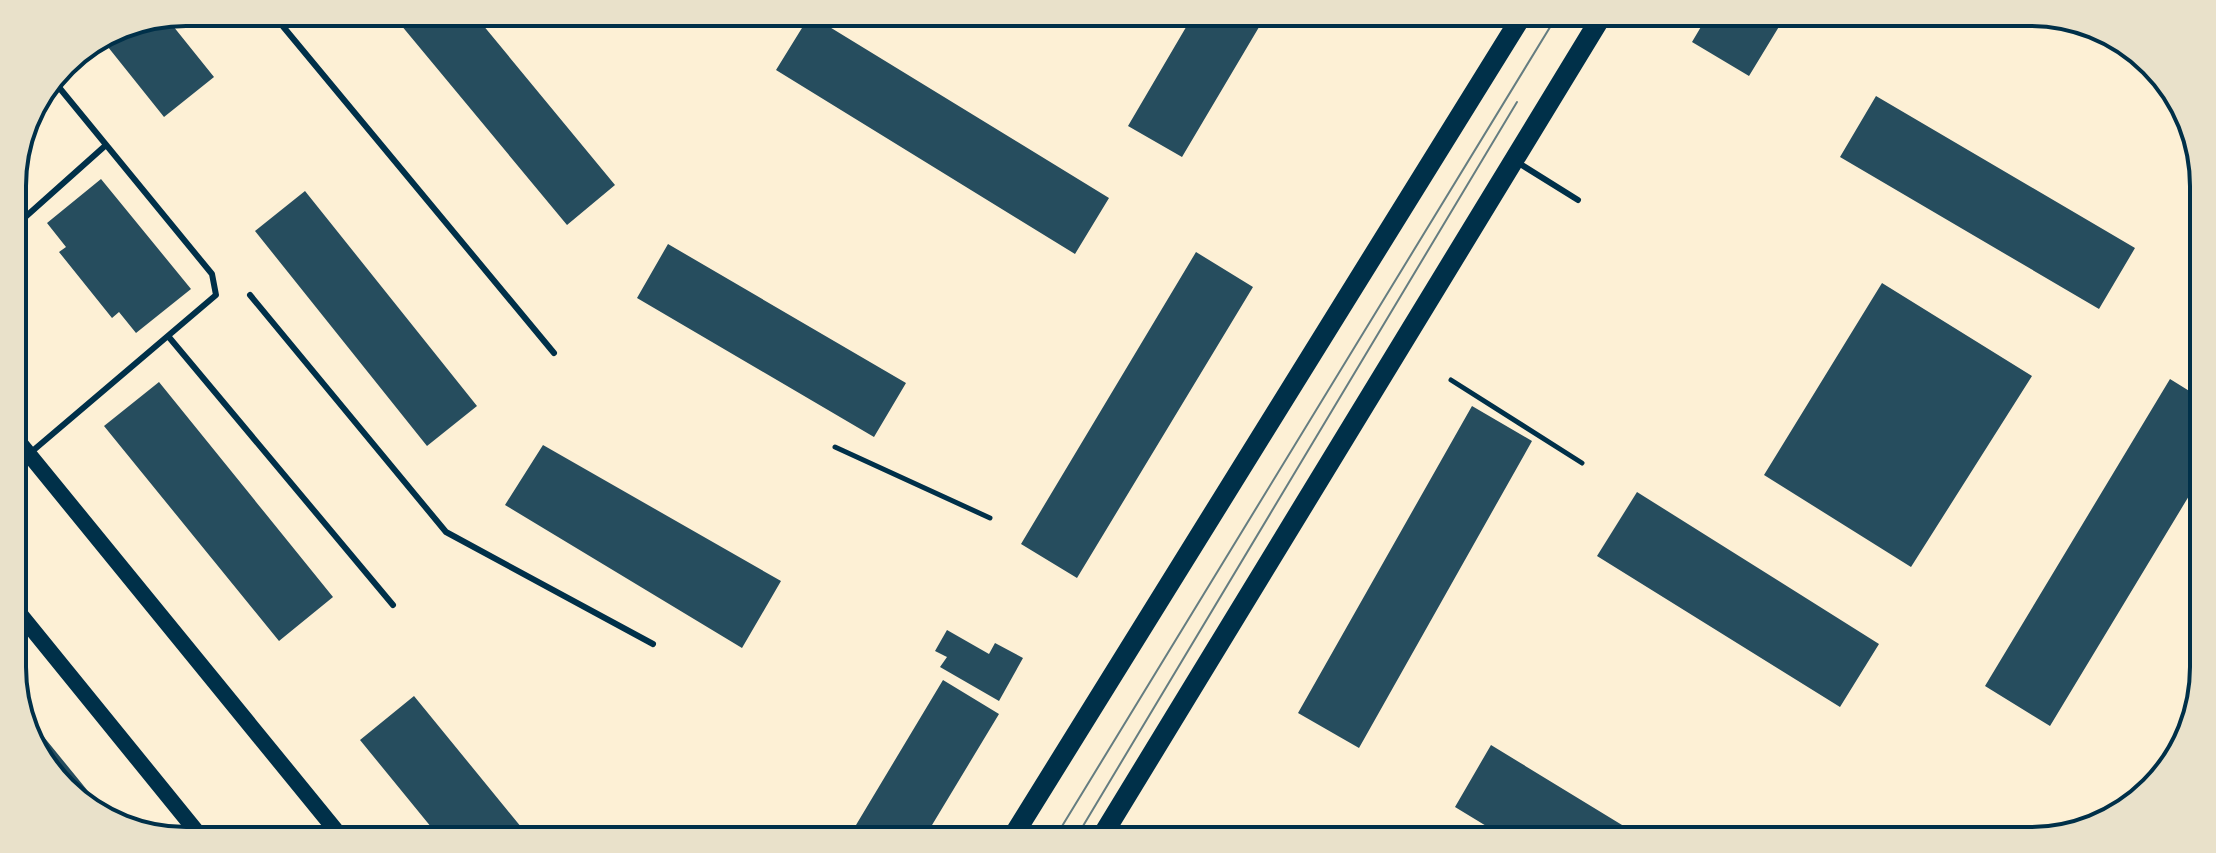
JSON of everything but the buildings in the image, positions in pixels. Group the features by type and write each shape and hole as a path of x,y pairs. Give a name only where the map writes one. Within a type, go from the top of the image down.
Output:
{"main road":[{"path":"1019,827 1516,26"},
{"path":"1107,827 1596,26"},
{"path":"26,450 333,827"},
{"path":"26,625 193,827"}],"lane":[{"path":"283,26 554,353"},
{"path":"29,454 216,295 212,274 60,88"},
{"path":"26,216 106,145"},
{"path":"1514,160 1578,200"},
{"path":"250,295 446,532 653,644"},
{"path":"168,336 393,605"}],"path":[{"path":"1451,380 1582,463"},
{"path":"835,447 990,518"}],"tram line":[{"path":"1061,827 1551,26"},
{"path":"1082,827 1517,102"}]}
